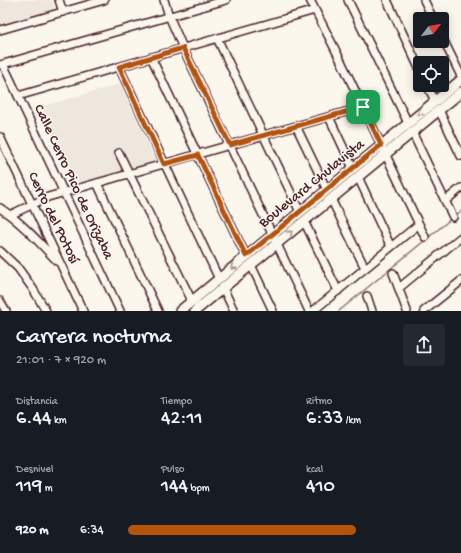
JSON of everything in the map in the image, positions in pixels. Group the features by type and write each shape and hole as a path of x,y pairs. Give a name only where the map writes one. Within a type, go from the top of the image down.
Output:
{"main road":[{"name":"Boulevard Chulavista","path":"195,311 412,132 461,80"},
{"name":"Boulevard Chulavista","path":"180,311 408,123 461,92"}],"street":[{"path":"59,0 62,12"},
{"path":"0,30 94,1 104,0"},
{"path":"164,0 169,16 183,48 309,311"},
{"path":"1,64 226,0"},
{"path":"310,0 425,237"},
{"path":"348,0 408,123"},
{"path":"387,0 413,56"},
{"path":"424,0 430,12"},
{"path":"18,96 315,10"},
{"path":"217,38 300,212"},
{"path":"447,48 461,76"},
{"path":"151,57 246,256"},
{"name":"Calle Cerro Pico de Orizaba","path":"1,64 18,96 120,311"},
{"path":"119,67 219,279"},
{"path":"430,92 461,156"},
{"path":"10,214 48,197 363,107"},
{"path":"329,117 353,168"},
{"path":"296,126 327,190"},
{"path":"412,132 453,217"},
{"name":"Cerro del Potosí","path":"0,137 61,265 80,310"},
{"path":"119,153 192,301"},
{"path":"358,177 391,247"},
{"name":"Calle Cerro Pico de Orizaba","path":"97,183 158,311"},
{"path":"446,201 461,188"},
{"path":"331,199 365,268"},
{"path":"0,208 10,214 61,265"},
{"path":"304,221 338,291"},
{"path":"313,311 419,224"},
{"path":"399,288 461,237"},
{"path":"0,251 18,268 46,311"},
{"path":"251,265 272,311"},
{"path":"394,273 407,311"},
{"path":"424,311 461,281"},
{"path":"223,288 234,311"},
{"path":"367,296 372,311"},
{"path":"0,301 6,311"}],"shaded area":[{"path":"0,0 52,0 55,10 0,26"},
{"path":"120,84 157,162 79,184 40,107"}],"waterway":[{"path":"455,216 461,211"},
{"path":"339,311 452,218"}],"route":[{"path":"183,48 230,145 363,107 381,145 246,256 198,155 164,164 119,67 183,48"}]}
